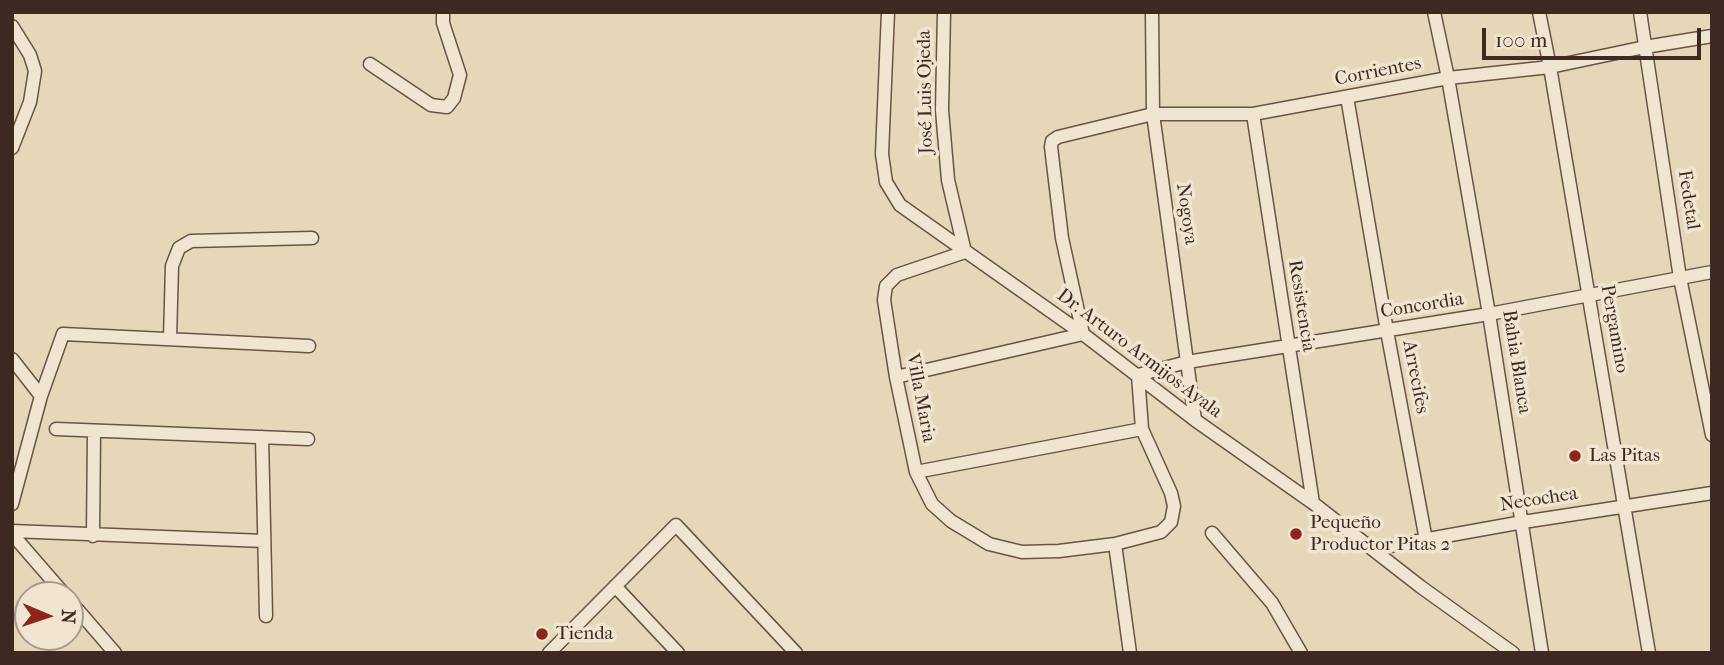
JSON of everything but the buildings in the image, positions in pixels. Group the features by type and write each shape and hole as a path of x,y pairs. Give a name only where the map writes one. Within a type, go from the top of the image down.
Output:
{"street":[{"path":"370,64 431,105 447,107 454,98 460,75 443,23 443,12"},
{"name":"Dr. Arturo Armijos Ayala","path":"888,12 882,154 886,182 900,205 1083,334 1195,420 1313,503 1421,587 1513,653"},
{"name":"José Luis Ojeda","path":"944,12 942,110 948,180 965,252"},
{"name":"Nogoya","path":"1152,12 1153,114 1195,420"},
{"name":"Bahia Blanca","path":"1434,12 1489,314 1542,653"},
{"name":"Pergamino","path":"1539,12 1648,653"},
{"name":"Fedetal","path":"1640,12 1681,278 1712,435"},
{"path":"12,26 30,55 35,71 30,102 12,148"},
{"name":"Corrientes","path":"1083,334 1062,238 1051,147 1052,141 1058,137 1153,114 1253,114 1448,78 1550,67 1712,36"},
{"name":"Arrecifes","path":"1347,97 1426,540"},
{"name":"Resistencia","path":"1253,114 1313,503"},
{"path":"170,338 172,266 179,248 191,241 312,238"},
{"name":"Villa Maria","path":"965,252 897,275 886,286 884,300 896,377 916,472 932,504 951,521 989,544 1022,552 1059,551 1115,544 1161,533 1171,522 1174,506 1171,493 1142,429"},
{"name":"Concordia","path":"1138,375 1186,362 1489,314 1712,272"},
{"path":"12,503 41,396 63,334 309,346"},
{"path":"896,377 1083,334"},
{"path":"12,359 41,396"},
{"path":"916,472 1142,429 1138,375"},
{"path":"56,429 308,439"},
{"path":"93,536 94,431"},
{"path":"262,437 266,616"},
{"name":"Necochea","path":"1373,549 1522,522 1712,493"},
{"path":"549,653 676,525 796,653"},
{"path":"12,532 264,541"},
{"path":"12,532 53,581"},
{"path":"1212,533 1272,603 1301,653"},
{"path":"1115,544 1130,653"},
{"path":"615,586 678,653"},
{"path":"84,617 115,653"}],"place":[{"name":"Las Pitas","path":"1575,456"},
{"name":"Pequeño Productor Pitas 2","path":"1296,534"},
{"name":"Tienda","path":"542,634"}]}
